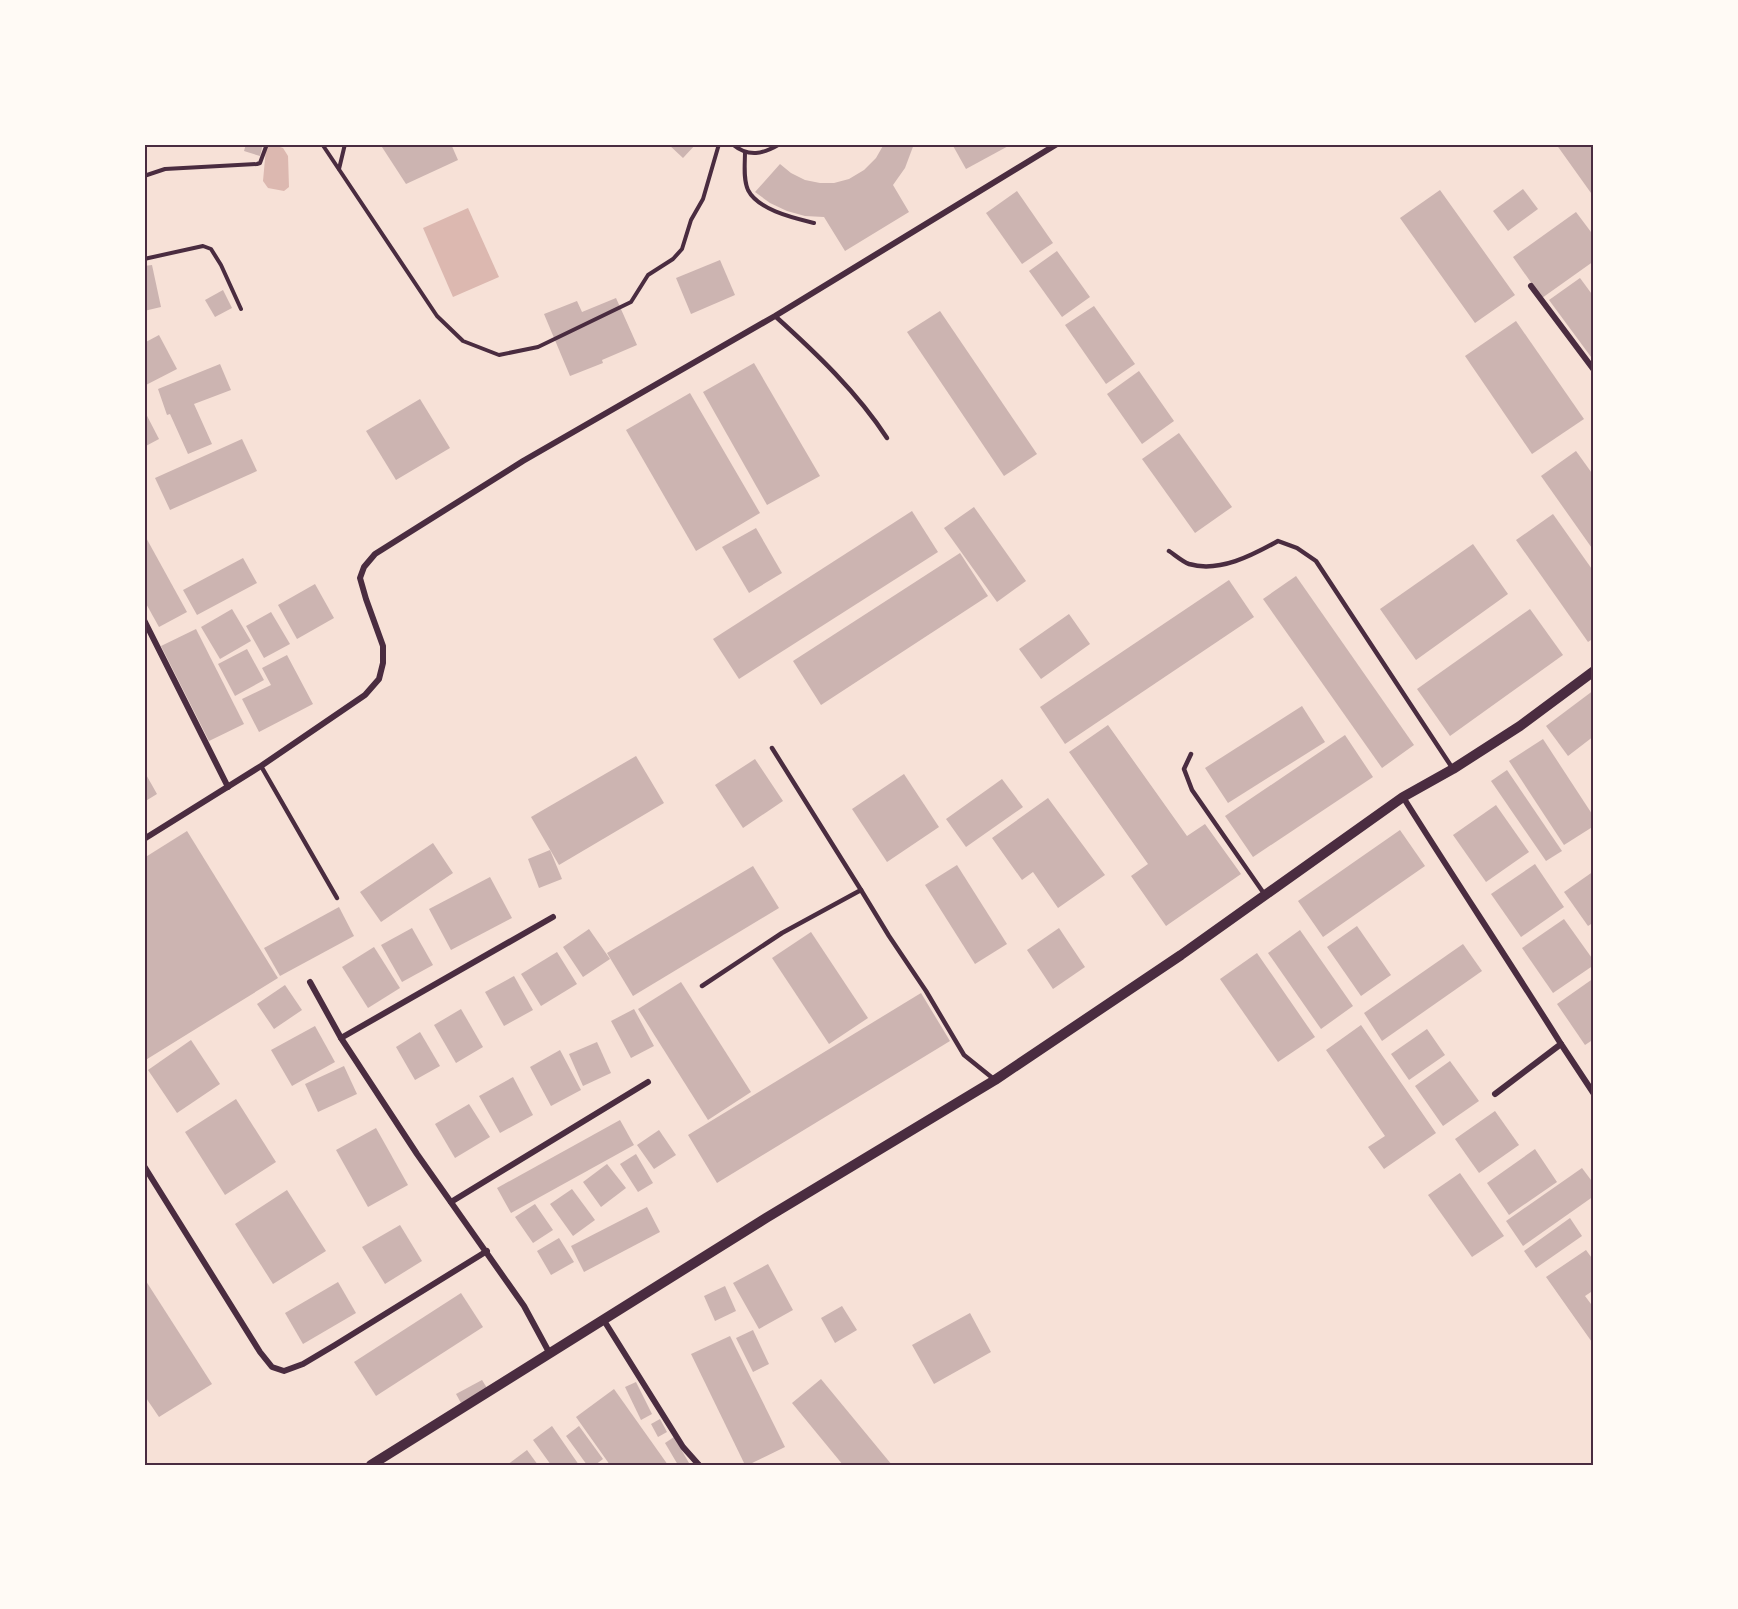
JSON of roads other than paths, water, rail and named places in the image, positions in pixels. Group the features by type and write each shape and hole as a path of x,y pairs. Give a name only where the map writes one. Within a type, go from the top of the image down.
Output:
{"street":[{"path":"144,839 261,766 365,695 379,679 383,663 383,646 360,578 364,567 375,554 523,461 776,315 1057,144"},
{"path":"1531,286 1594,370"},
{"path":"144,620 228,787"},
{"path":"371,1465 603,1319 995,1080 1181,955 1403,797 1453,769 1520,726 1594,671"},
{"path":"1403,797 1594,1094"},
{"path":"341,1038 553,917"},
{"path":"310,982 341,1038 524,1306 550,1354"},
{"path":"1495,1094 1561,1044"},
{"path":"451,1202 648,1082"},
{"path":"144,1166 260,1352 272,1367 284,1371 303,1364 487,1251"},
{"path":"603,1319 683,1447 699,1465"}],"lane":[{"path":"776,315 822,359 872,415 887,438"},
{"path":"1169,551 1189,564 1215,566 1251,556 1278,542 1297,548 1317,561 1453,769"},
{"path":"772,748 964,1055 995,1080"},
{"path":"1191,754 1184,769 1192,790 1265,895"},
{"path":"261,766 337,898"},
{"path":"702,986 782,933 861,890"}]}
